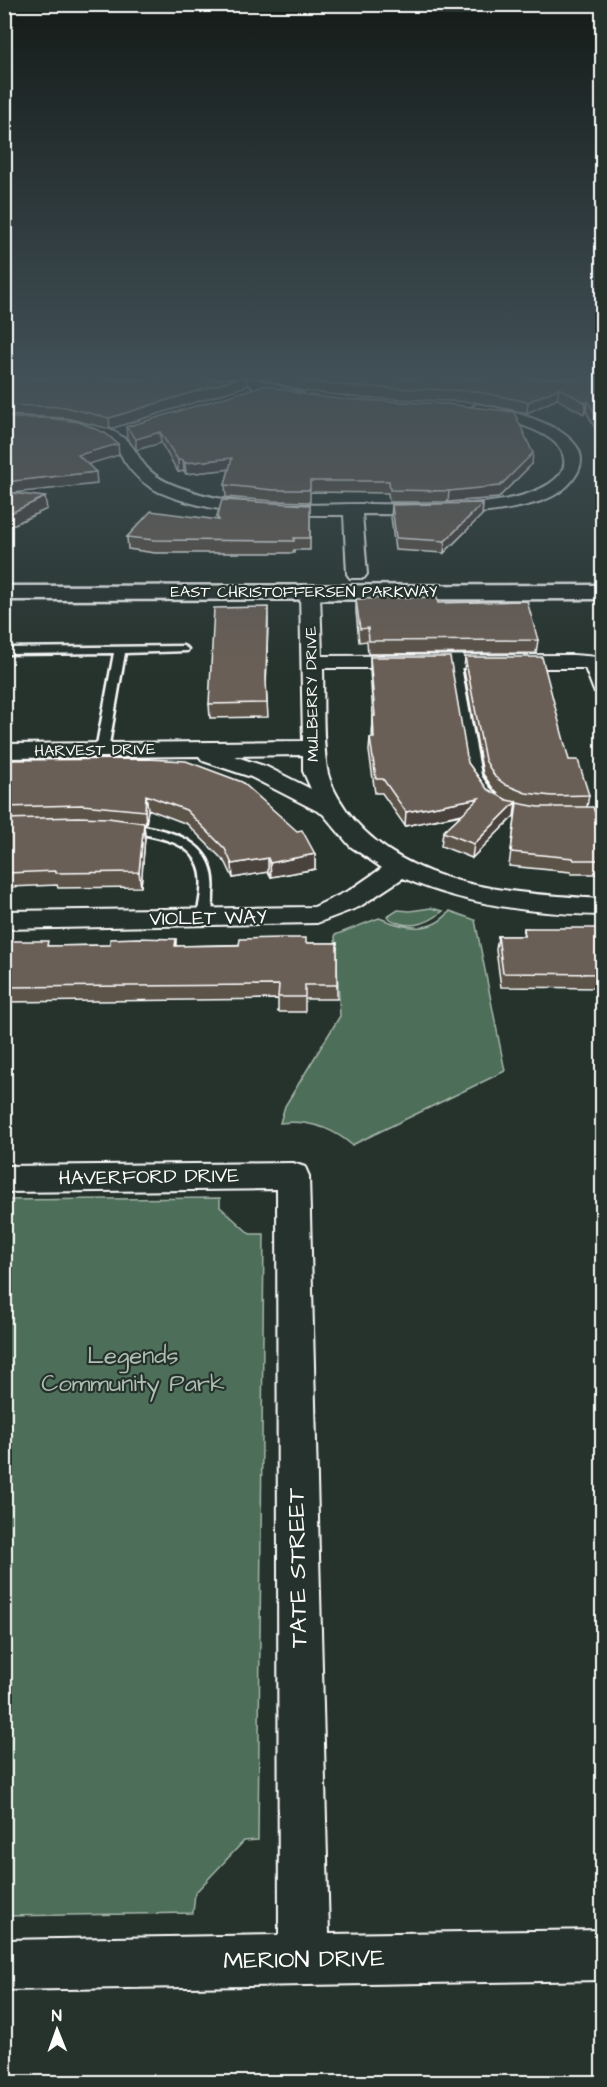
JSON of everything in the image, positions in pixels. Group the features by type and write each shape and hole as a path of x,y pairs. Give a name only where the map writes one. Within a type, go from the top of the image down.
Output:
{"street":[{"path":"145,475 185,496 236,506 465,509 505,505 549,491 569,475"},
{"path":"206,593 220,586 235,584 339,583 352,580 357,574 353,509"},
{"name":"EAST CHRISTOFFERSEN PARKWAY","path":"4,575 603,573"},
{"name":"MULBERRY DRIVE","path":"310,592 312,747 318,785 332,809 350,831 378,856 398,869 436,883 478,894 524,902 603,907"},
{"name":"EAST CHRISTOFFERSEN PARKWAY","path":"4,593 603,592"},
{"path":"311,662 591,662 603,686"},
{"name":"HARVEST DRIVE","path":"4,751 312,747"},
{"name":"HARVEST DRIVE","path":"185,749 259,772 332,809"},
{"name":"VIOLET WAY","path":"4,920 317,915 355,899 398,869"},
{"name":"HAVERFORD DRIVE","path":"4,1179 292,1176"},
{"name":"TATE STREET","path":"292,1176 304,1960"},
{"name":"MERION DRIVE","path":"4,1965 603,1955"}],"lane":[{"path":"4,651 183,649"},
{"path":"102,750 120,650"},
{"path":"454,661 475,775 483,790 499,804 523,812 603,815"},
{"path":"115,826 149,830 177,839 196,853 207,870 204,918"}],"green space":[{"path":"431,908 443,911 423,923 401,924 387,917 398,910"},
{"path":"450,911 475,920 505,1071 352,1145 318,1126 280,1123 285,1106 340,1016 335,935 379,918 407,927 426,926 443,919"},
{"name":"Legends Community Park","path":"220,1198 220,1207 250,1234 264,1234 258,1840 244,1841 195,1893 193,1913 5,1916 5,1200"}],"building":[{"path":"4,475 65,475 4,482"},
{"path":"227,475 511,475 500,486 449,491 390,490 389,481 310,481 310,490 273,490 225,485"},
{"path":"4,492 45,497 4,516"},
{"path":"222,500 310,505 310,538 294,538 294,541 154,540 127,537 151,511 219,520 217,517"},
{"path":"483,503 445,541 396,538 392,505"},
{"path":"437,597 438,603 527,601 538,640 369,641 368,628 360,629 356,599"},
{"path":"268,607 267,703 209,704 214,608"},
{"path":"370,657 450,657 468,763 487,789 507,800 516,802 474,844 443,832 479,798 406,812 383,779 376,779 370,738 374,738 373,716 375,716"},
{"path":"465,657 542,657 569,760 578,760 589,795 552,796 526,793 506,785 495,777 485,760"},
{"path":"4,760 186,761 242,782 297,831 302,830 315,854 270,863 268,858 232,864 225,849 186,810 146,795 145,811 82,805 4,807"},
{"path":"517,803 538,807 593,807 603,837 603,860 574,860 573,858 511,852"},
{"path":"78,817 144,823 139,872 8,873 8,870 4,870 4,819"},
{"path":"524,928 600,928 603,934 603,974 503,973 498,936 525,936"},
{"path":"281,938 306,938 306,943 337,943 337,985 305,985 305,997 278,997 279,985 4,987 4,941 48,941 47,946 110,945 110,939 176,939 175,946 239,945 240,939"}]}
